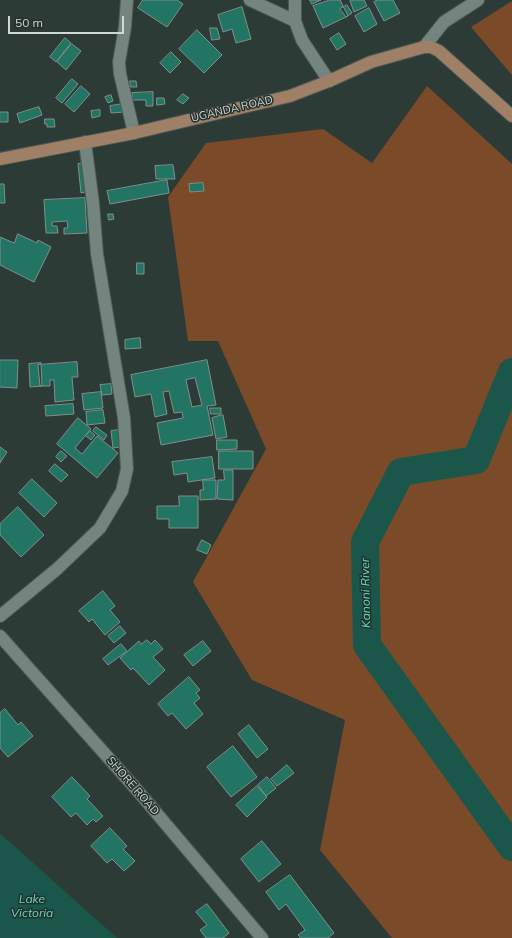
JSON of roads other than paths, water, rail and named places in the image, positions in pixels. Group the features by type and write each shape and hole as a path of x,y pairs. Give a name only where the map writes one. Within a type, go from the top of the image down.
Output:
{"main road":[{"name":"UGANDA ROAD","path":"0,159 134,133 290,96 329,81 371,62 424,46"},
{"path":"424,46 434,48 453,63 512,116"}],"street":[{"path":"127,0 125,27 119,62 120,74 134,133"},
{"path":"250,0 295,21"},
{"path":"295,0 295,21 302,40 329,81"},
{"path":"424,46 444,22 478,0"},
{"path":"0,616 57,569 100,528 122,491 127,469 124,418 97,254 85,142"},
{"name":"SHORE ROAD","path":"0,636 137,790 262,938"}],"water":[{"name":"Lake Victoria","path":"0,834 13,845 117,938 0,938"}],"waterway":[{"name":"Kanoni River","path":"512,372 476,460 401,472 365,542 367,645 512,847"}]}
